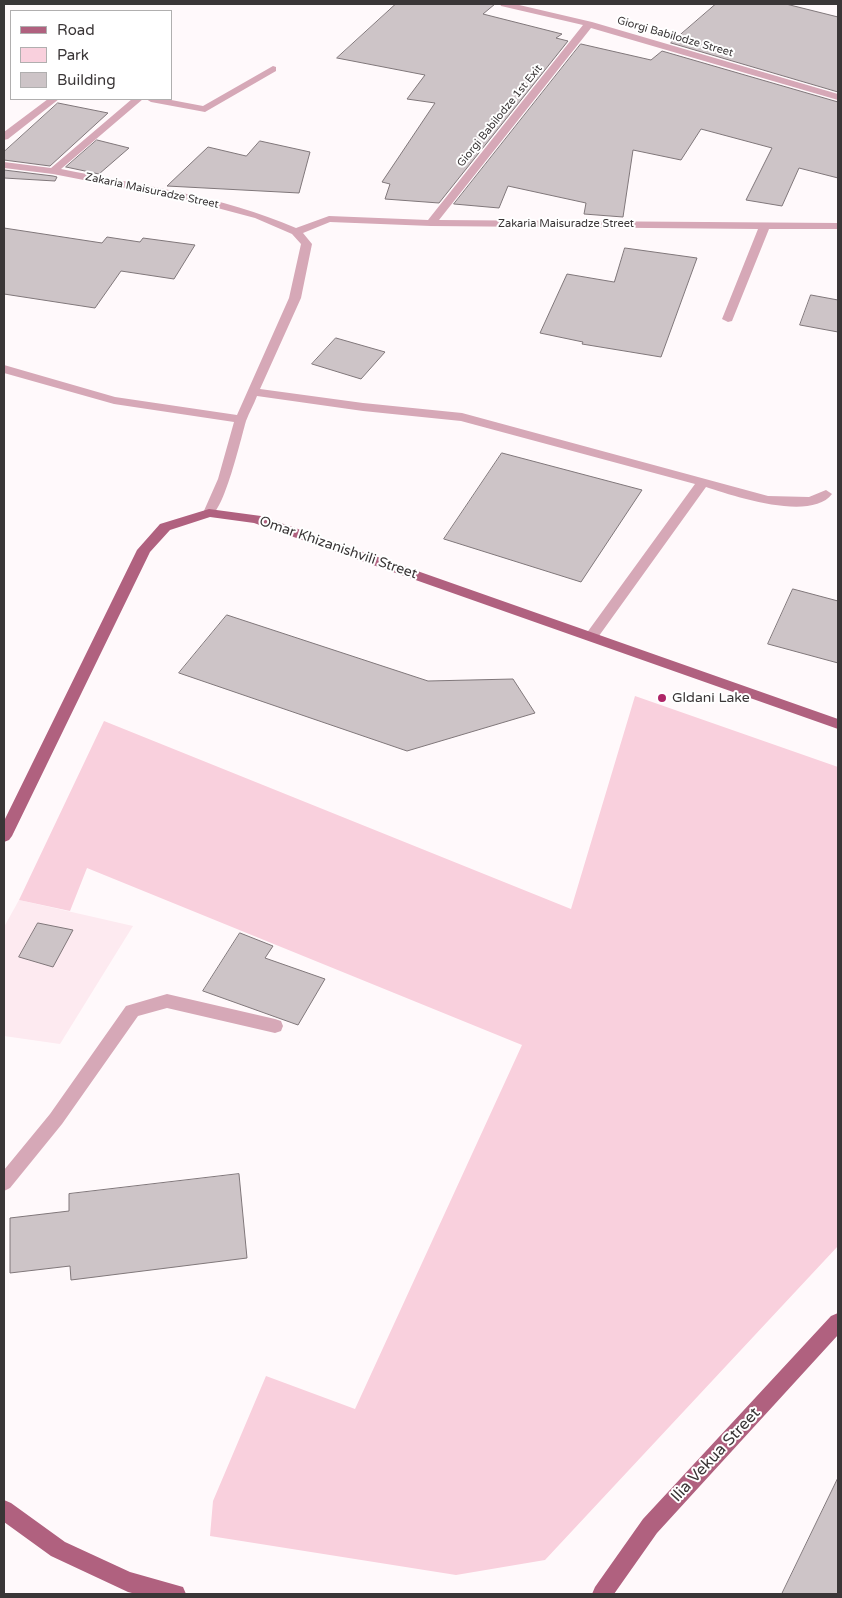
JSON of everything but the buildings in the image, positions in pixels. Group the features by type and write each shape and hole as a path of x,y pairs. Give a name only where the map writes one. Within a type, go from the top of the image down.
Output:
{"main road":[{"name":"Omar Khizanishvili Street","path":"4,836 144,550 165,527 209,514 256,519 838,724"},
{"name":"Ilia Vekua Street","path":"602,1594 650,1526 838,1322"},
{"path":"4,1510 58,1549 128,1582 176,1594"}],"street":[{"name":"Giorgi Babilodze Street","path":"504,4 589,24 838,97"},
{"name":"Giorgi Babilodze 1st Exit","path":"431,223 589,24"},
{"path":"156,100 205,109 273,69"},
{"path":"4,137 53,100"},
{"path":"53,171 137,100"},
{"name":"Zakaria Maisuradze Street","path":"4,165 53,171 192,198 259,216 296,232 329,219 431,223 838,226"},
{"path":"728,319 765,225"},
{"path":"209,514 224,478 241,419 295,298 307,244 296,232"},
{"path":"4,369 114,400 241,419"},
{"path":"253,392 363,407 462,417 742,494 778,500 810,501 826,494"},
{"path":"591,637 703,482"},
{"path":"4,1183 56,1119 132,1011 167,1000 275,1026"}],"shaded area":[{"path":"19,900 133,926 60,1044 4,1036 4,927"}],"green space":[{"path":"635,696 838,767 838,1246 545,1560 456,1575 210,1536 213,1501 266,1376 355,1409 522,1045 87,868 70,911 19,900 104,721 571,909"}],"place":[{"name":"Gldani Lake","path":"662,698"}]}
